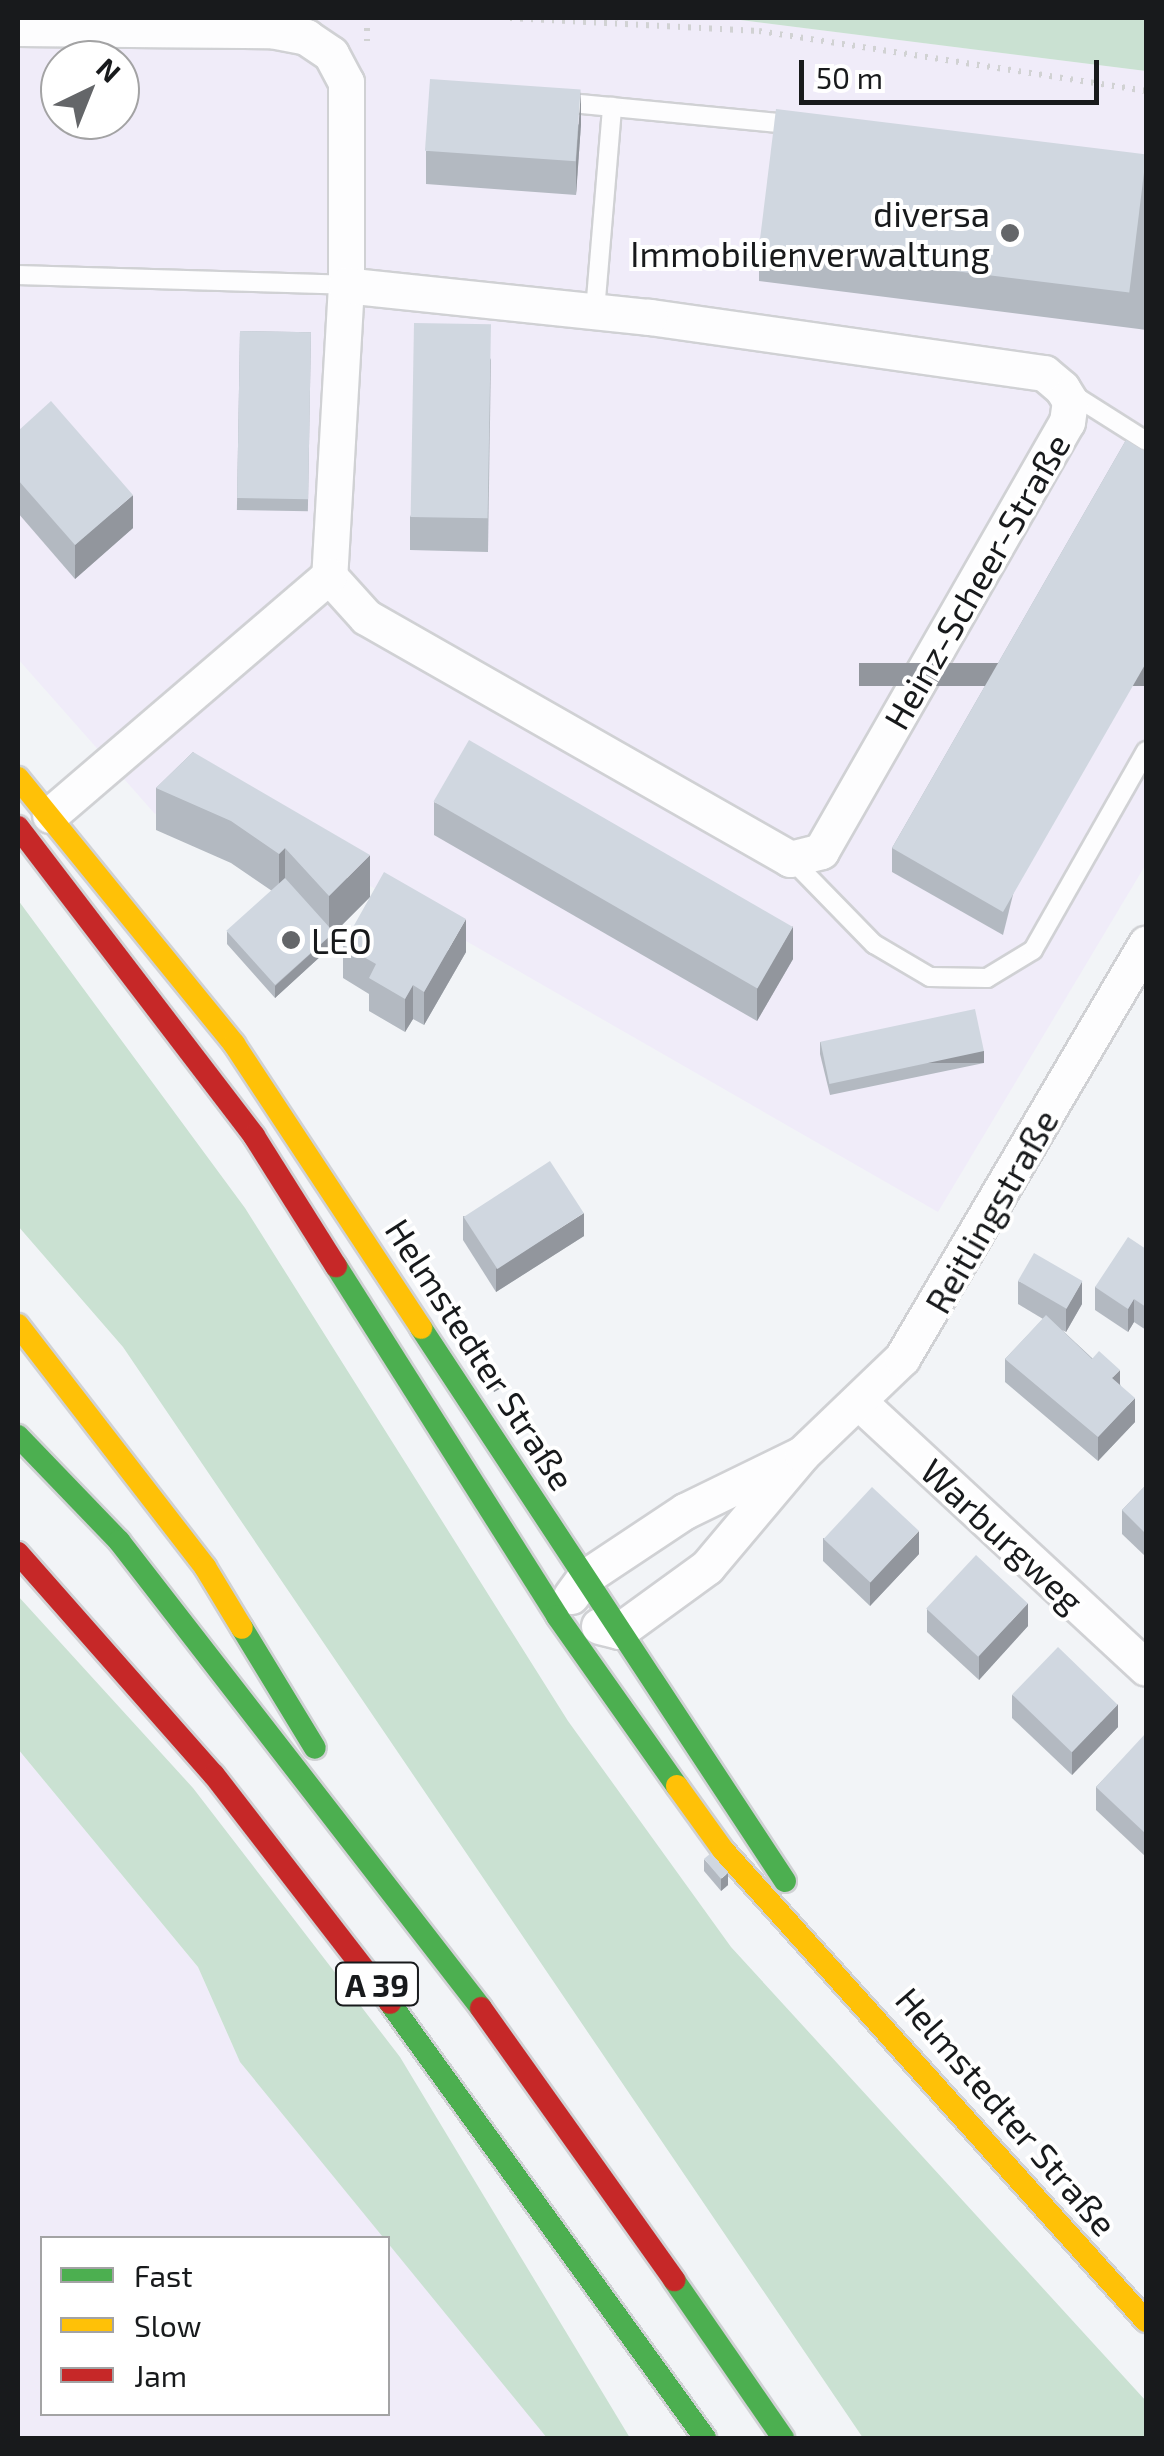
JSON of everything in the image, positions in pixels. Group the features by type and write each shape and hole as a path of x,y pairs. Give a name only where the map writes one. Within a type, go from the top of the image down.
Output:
{"main road":[{"name":"Helmstedter Straße","path":"18,778 34,821 254,1136 558,1616 762,1902 856,1990 1146,2321"},
{"name":"Helmstedter Straße","path":"34,821 234,1044 856,1990"},
{"path":"18,1324 205,1567 295,1706 363,1850"},
{"name":"A 39","path":"18,1436 119,1541 363,1850 549,2100 783,2438"},
{"name":"A 39","path":"18,1553 214,1775 364,1967 705,2438"}],"street":[{"path":"18,28 272,30 306,37 330,54 346,82 346,285 329,576 366,617 790,859"},
{"name":"Heinz-Scheer-Straße","path":"346,285 595,311 1044,374 1062,388 1070,401 1067,422 821,851 790,859"},
{"path":"34,821 329,576"},
{"name":"Reitlingstraße","path":"618,1632 707,1567 802,1454 902,1358 943,1298 1146,943"},
{"name":"Warburgweg","path":"859,1402 1146,1668"},
{"name":"Reitlingstraße","path":"558,1616 584,1578 684,1511 802,1454"},
{"path":"558,1616 618,1632"}],"lane":[{"path":"536,100 810,126"},
{"path":"595,311 612,108"},
{"path":"18,275 346,285"},
{"path":"1062,388 1146,441"},
{"path":"790,859 874,944 930,977 987,978 1033,950 1146,751"}],"path":[{"path":"510,18 759,31 1146,91"}],"shaded area":[{"path":"18,18 725,18 1146,71 1146,864 938,1212 191,783 155,814 18,659"},
{"path":"18,1749 198,1967 240,2062 385,2236 40,2236 40,2416 390,2416 390,2242 547,2438 18,2438"}],"green space":[{"path":"725,18 1146,18 1146,71"},
{"path":"18,900 245,1208 568,1721 731,1947 1146,2401 1146,2438 863,2438 123,1347 18,1226"},
{"path":"18,1596 193,1788 400,2057 630,2438 547,2438 390,2246 390,2236 382,2236 240,2062 198,1967 18,1749"}],"building":[{"path":"430,79 581,90 576,161 425,151"},
{"path":"776,109 1146,154 1129,292 759,247"},
{"path":"414,323 491,324 488,518 411,517"},
{"path":"240,331 311,332 308,499 237,498"},
{"path":"51,401 133,495 75,545 18,480 18,431"},
{"path":"1126,440 1146,452 1146,663 1003,912 892,848"},
{"path":"469,740 793,927 757,988 434,801"},
{"path":"193,752 370,855 329,896 285,848 279,854 231,821 156,788"},
{"path":"384,872 466,919 424,992 413,985 405,999 369,978 376,964 343,945"},
{"path":"285,878 334,932 275,985 226,931"},
{"path":"975,1009 984,1051 829,1084 820,1042"},
{"path":"550,1161 584,1213 497,1269 464,1217"},
{"path":"1128,1237 1146,1249 1146,1307 1134,1299 1128,1309 1095,1287"},
{"path":"1034,1253 1082,1281 1066,1309 1018,1281"},
{"path":"1046,1315 1092,1359 1099,1351 1120,1370 1112,1378 1135,1398 1098,1437 1005,1359"},
{"path":"489,1359 501,1376 494,1381 482,1364"},
{"path":"1146,1485 1146,1534 1122,1510"},
{"path":"872,1487 919,1531 870,1583 824,1539"},
{"path":"976,1555 1028,1603 978,1657 926,1608"},
{"path":"1058,1647 1118,1705 1072,1752 1012,1694"},
{"path":"1146,1735 1146,1834 1096,1787"},
{"path":"711,1853 728,1873 721,1879 704,1859"}],"traffic: fast":[{"path":"336,1266 557,1616 677,1786"},
{"path":"421,1328 785,1881"},
{"path":"18,1436 119,1541 481,2008"},
{"path":"242,1628 315,1748"},
{"path":"390,2003 705,2438"},
{"path":"674,2280 783,2438"}],"traffic: slow":[{"path":"18,778 234,1044 421,1328"},
{"path":"18,1325 205,1567 242,1628"},
{"path":"677,1786 723,1850 1146,2321"}],"traffic: jam":[{"path":"18,827 254,1136 336,1266"},
{"path":"18,1553 214,1775 390,2003"},
{"path":"481,2008 674,2280"}],"place":[{"name":"diversa Immobilienverwaltung","path":"1010,233"},
{"name":"LEO","path":"291,940"}]}
